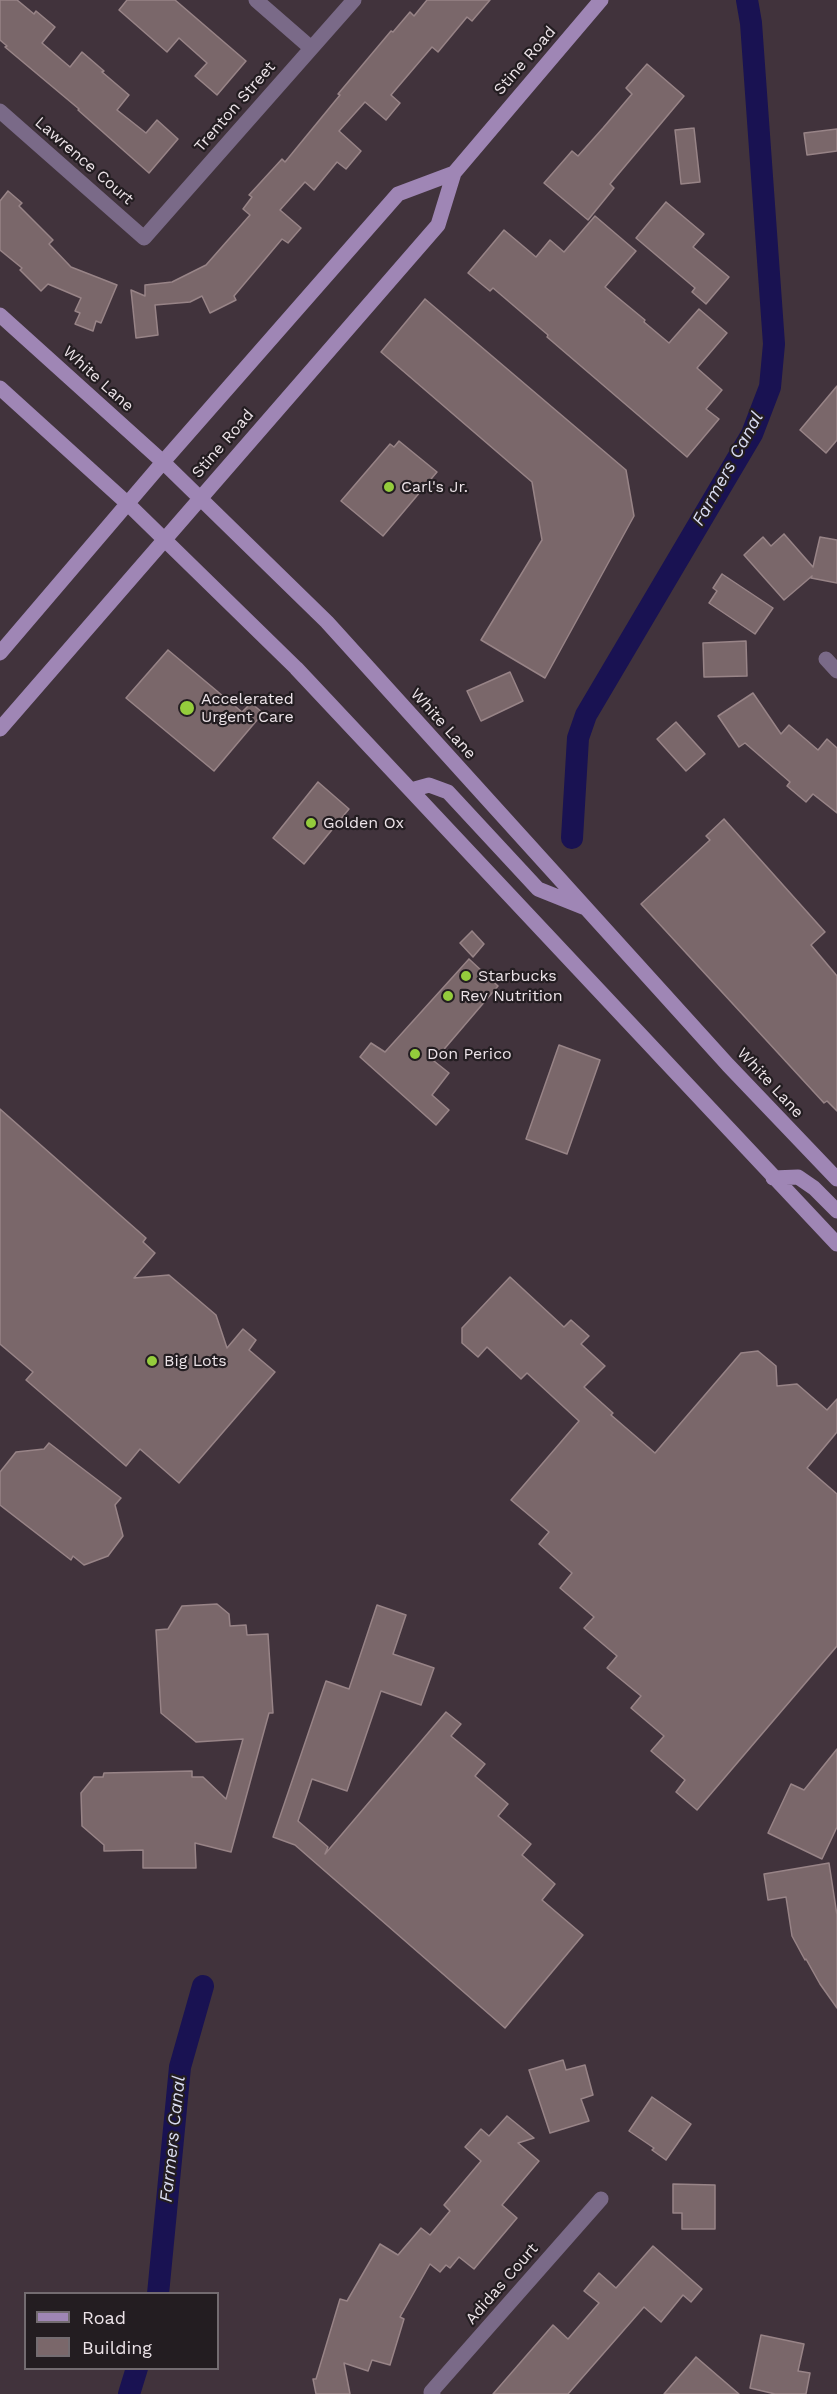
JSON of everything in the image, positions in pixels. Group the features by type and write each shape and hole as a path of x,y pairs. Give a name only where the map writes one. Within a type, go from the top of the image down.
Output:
{"main road":[{"name":"Stine Road","path":"0,729 438,225 454,173 601,0"},
{"name":"Stine Road","path":"0,653 163,462 398,194 454,173"},
{"name":"White Lane","path":"0,315 163,462 327,622 728,1065 837,1179"},
{"path":"0,388 128,504 296,668 837,1244"},
{"path":"411,790 429,785 448,792 538,889 586,908"},
{"path":"773,1178 798,1177 814,1188 837,1211"}],"street":[{"path":"256,0 311,48"},
{"name":"Trenton Street","path":"144,238 354,0"},
{"name":"Lawrence Court","path":"0,111 144,238"},
{"path":"826,659 837,671"},
{"name":"Adidas Court","path":"432,2393 601,2199"}],"building":[{"path":"0,0 17,0 34,14 36,11 55,27 42,43 70,67 82,52 104,71 102,72 129,95 117,110 146,133 157,120 178,139 149,173 79,109 5,47 7,46 0,40"},
{"path":"127,0 175,0 246,61 217,95 195,76 207,63 179,38 167,52 119,10"},
{"path":"427,0 490,0 472,21 467,17 438,52 432,47 391,95 400,103 386,120 365,102 339,131 361,151 346,169 337,162 314,190 305,182 280,210 301,228 288,243 282,239 234,296 236,300 210,313 202,296 190,302 155,305 158,335 136,338 131,290 145,296 145,285 172,282 206,265 250,215 243,209 252,197 249,195 282,159 285,162 391,31 393,32 410,12 414,16"},
{"path":"647,64 684,96 610,184 614,188 588,220 544,183 572,151 578,156 603,128 632,94 626,88"},
{"path":"694,128 700,182 681,184 675,130"},
{"path":"837,129 837,151 807,155 804,133"},
{"path":"8,191 22,203 19,206 53,240 49,244 71,267 117,285 101,323 96,321 93,331 75,324 80,313 75,311 81,298 48,284 41,291 20,270 22,268 0,250 0,201"},
{"path":"666,202 704,234 693,247 729,277 706,304 692,292 695,288 636,238"},
{"path":"595,216 636,251 605,287 645,320 644,322 669,343 699,309 727,333 697,368 722,390 706,409 719,419 687,457 493,288 490,291 468,273 504,230 536,257 550,240 564,252"},
{"path":"425,299 626,470 634,516 545,678 481,640 542,540 532,482 381,352"},
{"path":"837,386 837,440 826,453 800,430"},
{"name":"Carl's Jr.","path":"399,441 437,472 383,536 341,501 390,444 394,447"},
{"path":"784,534 813,567 820,537 837,540 837,583 811,578 812,576 784,600 744,555 763,537 771,546"},
{"path":"722,574 773,608 755,634 709,603 717,591 713,588"},
{"path":"746,641 747,676 704,677 703,643"},
{"name":"Accelerated Urgent Care","path":"168,650 242,712 251,703 263,713 214,771 126,698"},
{"path":"510,672 523,701 481,721 467,691"},
{"path":"753,693 781,734 789,725 818,750 827,739 837,748 837,813 813,794 806,802 787,786 790,782 745,743 739,747 718,716"},
{"path":"676,722 705,754 686,771 657,739"},
{"name":"Golden Ox","path":"318,782 349,809 304,864 273,838"},
{"path":"724,819 825,932 811,945 837,976 837,1111 827,1101 824,1103 641,904 710,840 706,836"},
{"path":"472,931 484,944 473,957 460,943"},
{"path":"469,959 498,986 434,1061 449,1073 432,1095 449,1110 436,1125 360,1057 371,1043 385,1052"},
{"path":"559,1045 600,1060 567,1154 526,1139"},
{"path":"0,1109 146,1238 143,1242 155,1253 134,1278 169,1275 216,1315 227,1348 243,1329 256,1340 249,1350 275,1372 179,1483 140,1449 126,1466 26,1380 33,1372 0,1344"},
{"path":"510,1277 564,1327 571,1320 589,1336 581,1344 605,1366 584,1387 613,1413 611,1415 655,1453 741,1353 758,1351 776,1366 777,1386 797,1384 827,1410 837,1399 837,1432 807,1468 837,1494 837,1646 697,1810 676,1792 685,1780 651,1751 664,1736 631,1708 641,1696 607,1668 617,1656 584,1628 594,1617 560,1588 572,1573 539,1544 549,1532 511,1500 579,1421 527,1373 521,1379 487,1347 478,1357 462,1343 462,1328"},
{"path":"49,1443 121,1498 115,1505 123,1536 108,1556 84,1565 73,1556 71,1560 0,1505 0,1472 16,1452 44,1449"},
{"path":"217,1604 229,1614 230,1626 246,1625 247,1635 268,1634 273,1713 269,1713 231,1852 195,1843 196,1868 143,1868 143,1850 104,1851 104,1845 82,1826 81,1793 94,1777 103,1777 104,1773 192,1771 192,1777 203,1777 226,1799 243,1739 196,1742 161,1713 156,1630 168,1629 182,1606"},
{"path":"377,1605 406,1615 393,1654 434,1668 421,1705 381,1691 347,1791 312,1779 298,1821 328,1847 325,1854 446,1712 461,1724 451,1736 485,1764 475,1776 508,1804 498,1816 531,1844 522,1855 555,1884 542,1900 583,1935 505,2028 295,1845 273,1837 326,1681 349,1689"},
{"path":"837,1749 837,1827 822,1859 768,1833 791,1784 804,1790"},
{"path":"829,1863 837,1915 837,2008 792,1936 786,1897 768,1900 764,1874"},
{"path":"563,2060 566,2070 585,2065 593,2095 581,2099 589,2121 550,2133 529,2070"},
{"path":"652,2097 691,2124 666,2160 652,2150 654,2148 629,2131"},
{"path":"507,2116 534,2138 518,2143 539,2161 502,2205 517,2218 474,2269 459,2257 450,2268 446,2265 440,2272 430,2264 400,2317 404,2319 390,2365 372,2360 368,2371 344,2363 350,2394 316,2394 313,2379 316,2379 340,2299 347,2301 380,2244 398,2255 421,2228 430,2235 450,2211 444,2205 481,2161 465,2147 481,2129 489,2136"},
{"path":"673,2184 715,2185 715,2229 682,2229 682,2213 673,2213"},
{"path":"653,2246 702,2289 691,2302 683,2295 661,2322 644,2307 568,2394 493,2394 553,2325 568,2339 599,2303 584,2291 599,2273 616,2288"},
{"path":"761,2335 804,2344 798,2371 810,2373 806,2394 775,2394 750,2388"},
{"path":"696,2357 739,2394 664,2394"}],"waterway":[{"name":"Farmers Canal","path":"572,838 578,738 586,715 752,434 770,387 774,344 751,23 747,0"},
{"name":"Farmers Canal","path":"158,2292 180,2067 203,1986"},
{"name":"Farmers Canal","path":"129,2394 136,2370"}],"place":[{"name":"Carl's Jr.","path":"389,487"},
{"name":"Accelerated Urgent Care","path":"187,708"},
{"name":"Golden Ox","path":"311,823"},
{"name":"Starbucks","path":"466,976"},
{"name":"Rev Nutrition","path":"448,996"},
{"name":"Don Perico","path":"415,1054"},
{"name":"Big Lots","path":"152,1361"}]}
